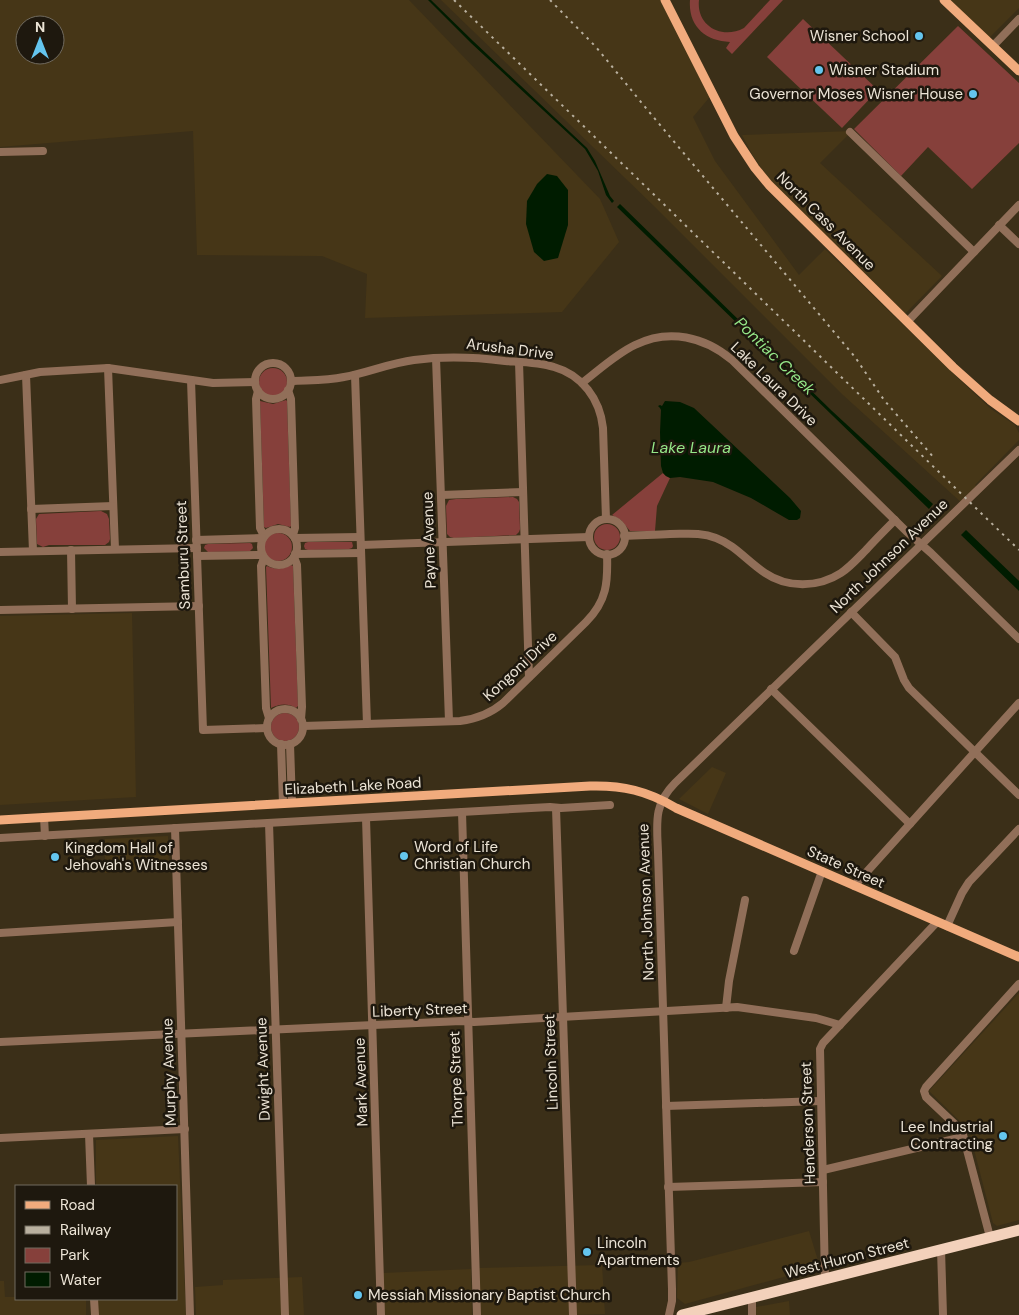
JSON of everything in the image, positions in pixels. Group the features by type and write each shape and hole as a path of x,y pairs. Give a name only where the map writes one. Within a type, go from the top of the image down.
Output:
{"highway":[{"name":"West Huron Street","path":"682,1315 1019,1230"}],"main road":[{"name":"North Cass Avenue","path":"665,0 730,128 760,175 786,203 953,367 990,400 1019,421"},
{"path":"944,0 1019,71"},
{"name":"Elizabeth Lake Road","path":"0,820 601,786 635,790 662,800"},
{"name":"State Street","path":"662,800 681,810 1019,957"}],"street":[{"path":"993,46 1019,19"},
{"path":"850,132 974,252"},
{"path":"0,152 43,151"},
{"path":"908,322 1019,205"},
{"path":"999,225 1019,244"},
{"name":"Lake Laura Drive","path":"582,383 629,348 648,339 661,336 689,337 719,350 732,360 1019,639"},
{"name":"Arusha Drive","path":"291,381 332,379 355,375 399,362 465,357 554,367 570,374 590,392 602,422 606,519"},
{"name":"Payne Avenue","path":"436,358 449,721"},
{"path":"519,362 530,677"},
{"path":"270,364 276,364 284,368 288,372 291,381 288,390 282,397 272,399 263,396 258,391 255,382 258,371 265,365 270,364"},
{"path":"108,368 115,549"},
{"path":"0,380 40,372 108,368 191,380 224,383 255,382"},
{"path":"26,375 33,551"},
{"path":"355,375 367,724"},
{"name":"Samburu Street","path":"191,380 203,730 266,728"},
{"path":"288,390 291,399 296,528 294,537"},
{"path":"258,391 256,399 260,528 263,537"},
{"name":"North Johnson Avenue","path":"670,1315 672,1289 657,815 662,800 667,791 771,689 1019,450"},
{"path":"441,495 523,492"},
{"path":"31,509 113,506"},
{"path":"606,519 619,524 624,536 620,549 607,554 594,550 589,537 590,529 598,521 606,519"},
{"path":"624,536 690,534 709,536 730,545 760,570 773,578 790,584 806,585 825,581 843,572 895,520"},
{"path":"0,552 197,548 263,556 271,563 279,565 287,562 294,555 297,546 294,537 286,530 278,528 270,530 263,537 260,546 263,556 261,566 266,708 269,718"},
{"path":"197,548 263,537"},
{"path":"294,537 361,545"},
{"path":"294,555 361,545 589,537"},
{"path":"71,550 72,609"},
{"name":"Kongoni Drive","path":"302,722 367,724 449,721 471,719 491,712 503,703 590,619 598,608 606,586 607,554"},
{"path":"294,555 297,565 302,707 302,722 300,736 290,744 276,743 266,728 269,718 275,711 285,708 293,711 302,722"},
{"path":"0,610 199,606"},
{"path":"851,612 895,657 909,688 1019,795"},
{"path":"771,689 910,824"},
{"path":"854,886 1019,703"},
{"path":"281,744 287,803"},
{"path":"287,803 290,744"},
{"path":"0,838 610,805"},
{"name":"Lincoln Street","path":"556,808 573,1315"},
{"name":"Thorpe Street","path":"462,812 477,1315"},
{"path":"44,817 45,836"},
{"name":"Mark Avenue","path":"366,818 382,1315"},
{"name":"Dwight Avenue","path":"269,823 284,1315"},
{"name":"Murphy Avenue","path":"175,828 190,1315"},
{"path":"947,926 969,882 1019,829"},
{"path":"794,951 822,871"},
{"path":"726,1008 729,981 745,900"},
{"path":"0,933 178,922"},
{"name":"Henderson Street","path":"825,1279 820,1049 823,1043 937,922"},
{"path":"990,1237 962,1131 924,1094 925,1088 1019,984"},
{"name":"Liberty Street","path":"0,1042 468,1022 740,1007 816,1018 840,1025"},
{"path":"666,1106 821,1101"},
{"path":"0,1138 184,1129"},
{"path":"89,1134 91,1185"},
{"path":"823,1170 963,1137"},
{"path":"668,1187 823,1182"},
{"path":"941,1250 943,1315"},
{"path":"752,1298 752,1315"},
{"path":"94,1300 95,1315"}],"shaded area":[{"path":"0,0 409,0 600,199 619,242 562,312 365,318 367,274 322,256 197,255 193,131 0,147"},
{"path":"441,0 665,0 713,93 693,117 715,161 799,275 825,249 991,409 1015,425 1019,433 1019,440 975,485 979,489 963,504 843,395 655,207"},
{"path":"950,0 1019,0 1019,8 989,38"},
{"path":"852,131 820,163 942,276 905,314 768,178 742,135"},
{"path":"132,613 136,797 0,805 0,616"},
{"path":"712,767 726,773 708,814 679,799"},
{"path":"168,836 169,869 105,873 105,839"},
{"path":"1019,993 1019,1220 997,1226 993,1223 969,1130 929,1091"},
{"path":"178,1136 186,1315 98,1315 98,1300 178,1300 178,1185 96,1185 96,1140"},
{"path":"809,1231 820,1267 685,1304 677,1298 678,1263 689,1262"},
{"path":"602,1265 605,1314 481,1315 478,1268"},
{"path":"471,1269 472,1315 385,1315 383,1273"},
{"path":"302,1277 304,1315 196,1315 195,1287 223,1285 223,1280"},
{"path":"0,1281 4,1281 5,1297 15,1297 15,1300 86,1300 86,1315 0,1315"},
{"path":"789,1301 790,1315 756,1315 756,1307"}],"green space":[{"path":"690,0 699,0 699,9 706,23 719,31 727,32 744,28 770,0 783,0 732,54 726,48 730,42 713,39 695,24 690,9"},
{"name":"Wisner Stadium","path":"803,19 878,90 842,128 767,57"},
{"path":"958,26 1019,83 1019,143 972,189 928,147 901,176 854,129"},
{"path":"273,368 283,372 287,382 283,392 273,396 263,392 259,382 263,372"},
{"path":"286,400 291,526 278,524 266,528 264,527 260,401 273,404"},
{"path":"663,473 670,478 657,506 655,531 630,531 621,520 612,515"},
{"path":"513,497 519,502 520,529 516,535 454,538 447,534 446,506 449,500"},
{"path":"101,511 107,514 109,519 110,539 105,545 49,545 43,547 37,544 36,519 39,514"},
{"path":"607,524 617,527 620,537 617,547 607,550 597,547 594,537 597,527"},
{"path":"278,533 288,537 292,547 288,557 278,561 268,557 264,547 268,537"},
{"path":"308,542 352,542 353,546 349,549 308,550 304,546"},
{"path":"250,543 253,548 250,551 208,552 204,548 208,544"},
{"path":"293,566 298,706 296,708 284,705 271,708 266,567 279,568"},
{"path":"285,713 295,717 299,727 295,737 285,741 275,737 271,727 275,717"}],"water":[{"path":"428,0 431,0 587,148 614,201 612,203 606,195 598,171 585,149 471,43"},
{"path":"547,174 557,176 568,190 568,225 558,258 544,261 534,252 526,224 527,201 537,184"},
{"name":"Pontiac Creek","path":"620,204 832,411 933,504 929,509 617,207"},
{"name":"Lake Laura","path":"665,401 680,402 694,408 790,498 801,511 800,518 789,520 751,498 713,482 666,476 661,466 661,410 658,406 662,406"},
{"path":"966,530 1019,581 1019,591 961,535"}],"railway":[{"path":"454,0 1019,550"},
{"path":"550,0 596,47 855,357 884,400 935,459"}],"place":[{"name":"Wisner School","path":"919,36"},
{"name":"Wisner Stadium","path":"819,70"},
{"name":"Governor Moses Wisner House","path":"973,94"},
{"name":"Word of Life Christian Church","path":"404,856"},
{"name":"Kingdom Hall of Jehovah's Witnesses","path":"55,857"},
{"name":"Lee Industrial Contracting","path":"1003,1136"},
{"name":"Lincoln Apartments","path":"587,1252"},
{"name":"Messiah Missionary Baptist Church","path":"358,1295"}]}
